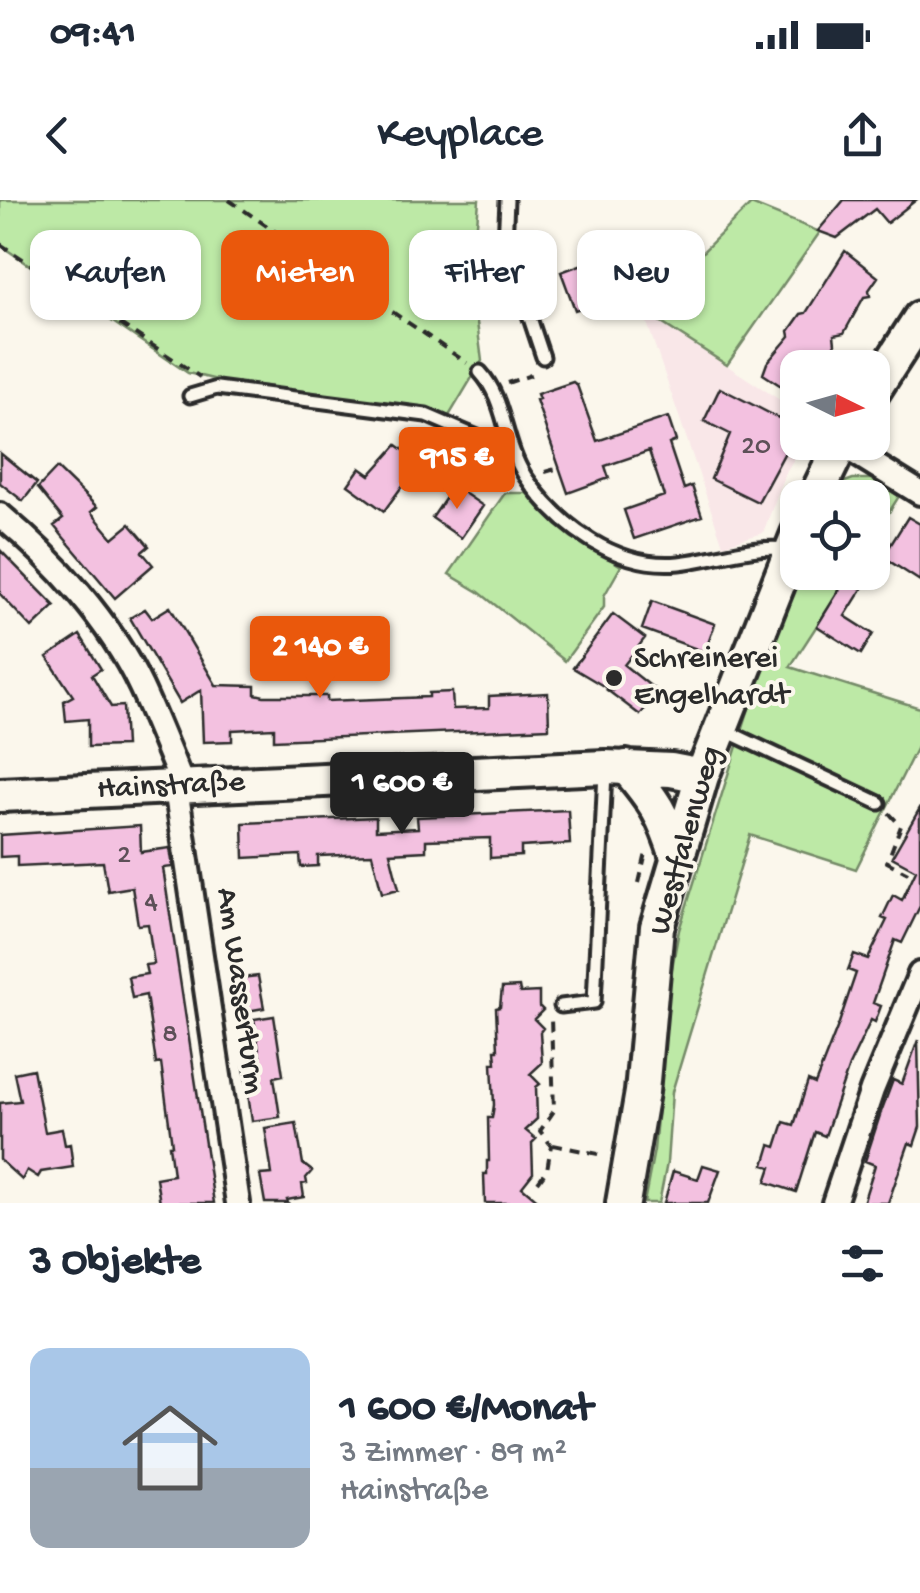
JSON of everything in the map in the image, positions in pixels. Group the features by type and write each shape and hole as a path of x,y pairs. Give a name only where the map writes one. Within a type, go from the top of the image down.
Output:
{"street":[{"path":"890,365 920,318"},
{"path":"869,460 920,493"},
{"name":"Am Wasserturm","path":"0,515 45,557 98,616 140,683 179,787 238,1203"},
{"name":"Westfalenweg","path":"623,1203 642,1092 657,927 702,776 780,577"},
{"path":"616,767 654,800 665,819 677,858"},
{"name":"Hainstraße","path":"0,795 616,767 702,776"},
{"path":"834,1203 872,1090 920,974"}],"lane":[{"path":"506,200 505,243 543,357"},
{"name":"Westfalenweg","path":"480,372 494,387 510,452 544,502 574,530 606,549 641,561 676,563 780,545"},
{"path":"190,396 217,388 426,415 510,452"},
{"path":"720,728 880,802"},
{"path":"561,1006 594,1002 616,767"}],"path":[{"path":"229,200 480,372"},
{"path":"0,244 217,388"},
{"path":"523,379 531,375"},
{"path":"880,802 901,826 887,862 908,873"},
{"path":"561,1006 550,1018 554,1110 540,1132 551,1145 612,1156"},
{"path":"538,1182 547,1170 551,1145"}],"shaded area":[{"path":"646,320 657,320 780,400 780,460 793,460 780,480 763,533 723,545"}],"green space":[{"path":"0,200 479,200 476,230 409,230 409,320 477,320 482,361 449,416 238,385 188,373 110,320 201,320 201,230 30,230 30,265 0,245"},
{"path":"751,204 820,232 727,365 657,320 705,320 705,250"},
{"path":"890,486 901,493 890,511"},
{"path":"505,493 529,493 573,535 621,566 604,596 604,607 565,661 479,592 449,574"},
{"path":"795,590 840,590 790,667 920,708 920,741 856,869 750,835 672,1092 667,1163 659,1203 644,1203 654,1150 670,979 679,930 756,686"}],"building":[{"path":"844,200 916,200 887,223 875,209 837,238 818,231"},
{"path":"845,251 878,277 869,290 870,296 864,297 844,333 834,335 831,350 780,350 780,385 763,374 767,363 790,336 789,331 806,313"},
{"path":"577,266 577,309 575,310 561,272"},
{"path":"573,382 597,441 668,417 676,441 669,444 684,489 692,486 702,516 634,539 624,510 664,496 649,451 605,466 609,478 568,493 536,400 537,394"},
{"path":"720,388 780,419 781,460 758,502 711,479 730,434 704,421"},
{"path":"397,445 420,462 384,511 348,485 360,468 370,475"},
{"path":"0,453 37,483 23,501 0,483"},
{"path":"57,468 97,507 91,512 113,538 130,524 149,546 142,552 153,565 115,598 54,526 63,519 38,488"},
{"path":"454,486 483,506 461,538 432,518"},
{"path":"908,517 920,524 920,581 890,562 890,546"},
{"path":"0,550 55,606 32,628 0,594"},
{"path":"839,590 861,590 845,616 873,634 861,654 817,626"},
{"path":"652,601 715,624 705,652 642,629"},
{"path":"170,607 216,685 255,686 255,694 264,696 327,696 327,701 429,697 429,693 452,692 453,709 489,708 489,696 548,693 549,728 274,740 274,728 232,730 232,741 203,742 201,690 180,703 130,618 145,609 152,618"},
{"name":"Schreinerei Engelhardt","path":"613,614 645,638 624,665 658,692 640,715 610,690 573,668"},
{"path":"80,635 101,669 92,675 111,707 123,706 125,746 88,747 88,719 66,721 64,701 73,696 47,657"},
{"path":"920,808 920,906 902,943 895,940 873,1003 881,1006 875,1022 871,1020 849,1066 825,1136 815,1132 796,1192 766,1182 771,1167 764,1165 770,1145 776,1147 784,1122 794,1125 808,1081 815,1084 839,1023 856,973 848,970 854,954 868,959 887,920 882,918 893,895 902,900 916,870 892,857"},
{"path":"568,810 570,844 521,847 521,856 490,858 490,838 426,840 426,851 390,853 399,889 382,893 372,854 318,856 318,866 301,867 300,855 244,858 243,823 376,817 376,830 418,828 417,817"},
{"path":"140,826 141,852 170,848 173,867 163,868 214,1203 160,1203 156,1178 173,1175 172,1145 161,1063 156,1064 146,995 132,998 128,977 147,974 145,965 154,964 148,924 138,925 132,887 108,891 103,862 17,866 17,856 0,857 0,835"},
{"path":"258,976 264,1008 236,1013 231,979"},
{"path":"519,987 520,993 539,992 539,1006 543,1010 534,1019 543,1028 542,1063 530,1074 540,1084 536,1087 537,1119 525,1130 536,1139 532,1143 533,1173 522,1187 541,1203 485,1203 488,1118 492,1118 494,1105 492,1063 496,1063 498,1050 496,1008 500,1007 502,988"},
{"path":"274,1016 283,1075 274,1077 280,1117 252,1121 244,1066 256,1064 255,1057 260,1056 254,1019"},
{"path":"918,1040 920,1127 914,1145 909,1143 888,1203 863,1203 875,1165 865,1161 881,1112 893,1080 902,1084"},
{"path":"33,1069 45,1132 62,1129 65,1145 70,1144 73,1167 41,1172 38,1177 27,1170 22,1180 0,1160 0,1103 20,1101 14,1073"},
{"path":"296,1123 303,1164 312,1171 307,1183 302,1184 304,1197 287,1200 288,1203 265,1203 260,1175 272,1174 265,1128"},
{"path":"703,1165 720,1170 708,1203 664,1203 673,1171 698,1179"}],"place":[{"name":"Schreinerei Engelhardt","path":"614,678"}]}
